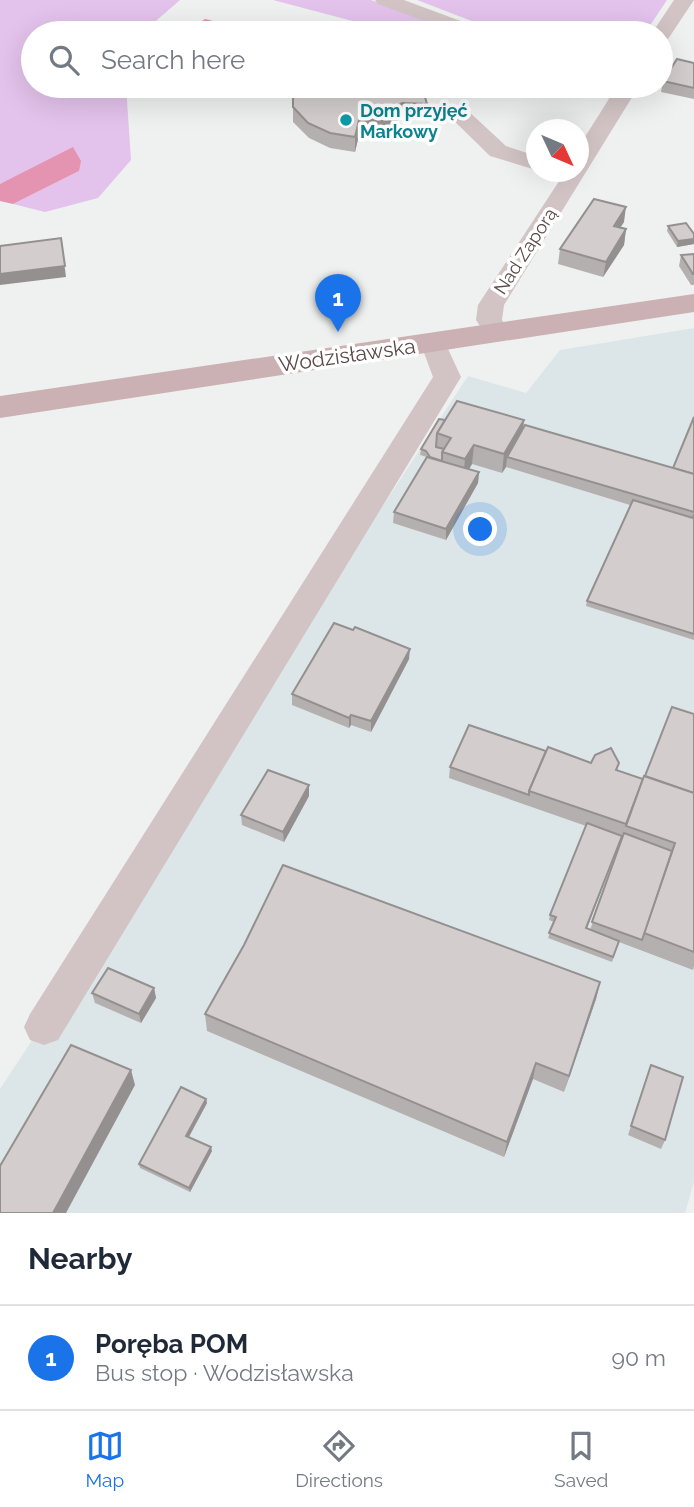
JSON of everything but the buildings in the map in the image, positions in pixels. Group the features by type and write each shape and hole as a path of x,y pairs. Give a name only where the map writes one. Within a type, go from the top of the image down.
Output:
{"main road":[{"name":"Wodzisławska","path":"0,407 694,303"}],"street":[{"path":"385,0 442,21"},
{"path":"670,21 684,0"},
{"name":"Nad Zaporą","path":"589,148 618,98"},
{"path":"457,113 498,151 526,160"},
{"name":"Nad Zaporą","path":"497,332 489,320 491,305 568,182"},
{"path":"44,1027 447,377 433,342"}],"shaded area":[{"path":"0,0 180,0 156,21 21,21 21,98 127,98 131,160 98,198 45,212 13,204 79,171 31,170 0,184"},
{"path":"273,0 371,0 428,21 353,21"},
{"path":"417,0 667,0 653,21 472,21"},
{"path":"73,147 81,161 79,171 13,204 0,201 0,184"},
{"path":"694,328 694,1182 685,1213 0,1213 0,1089 468,376 526,393 560,350"}],"place":[{"name":"Dom przyjęć Markowy","path":"346,120"},
{"name":"Poręba POM","path":"338,332"}]}
